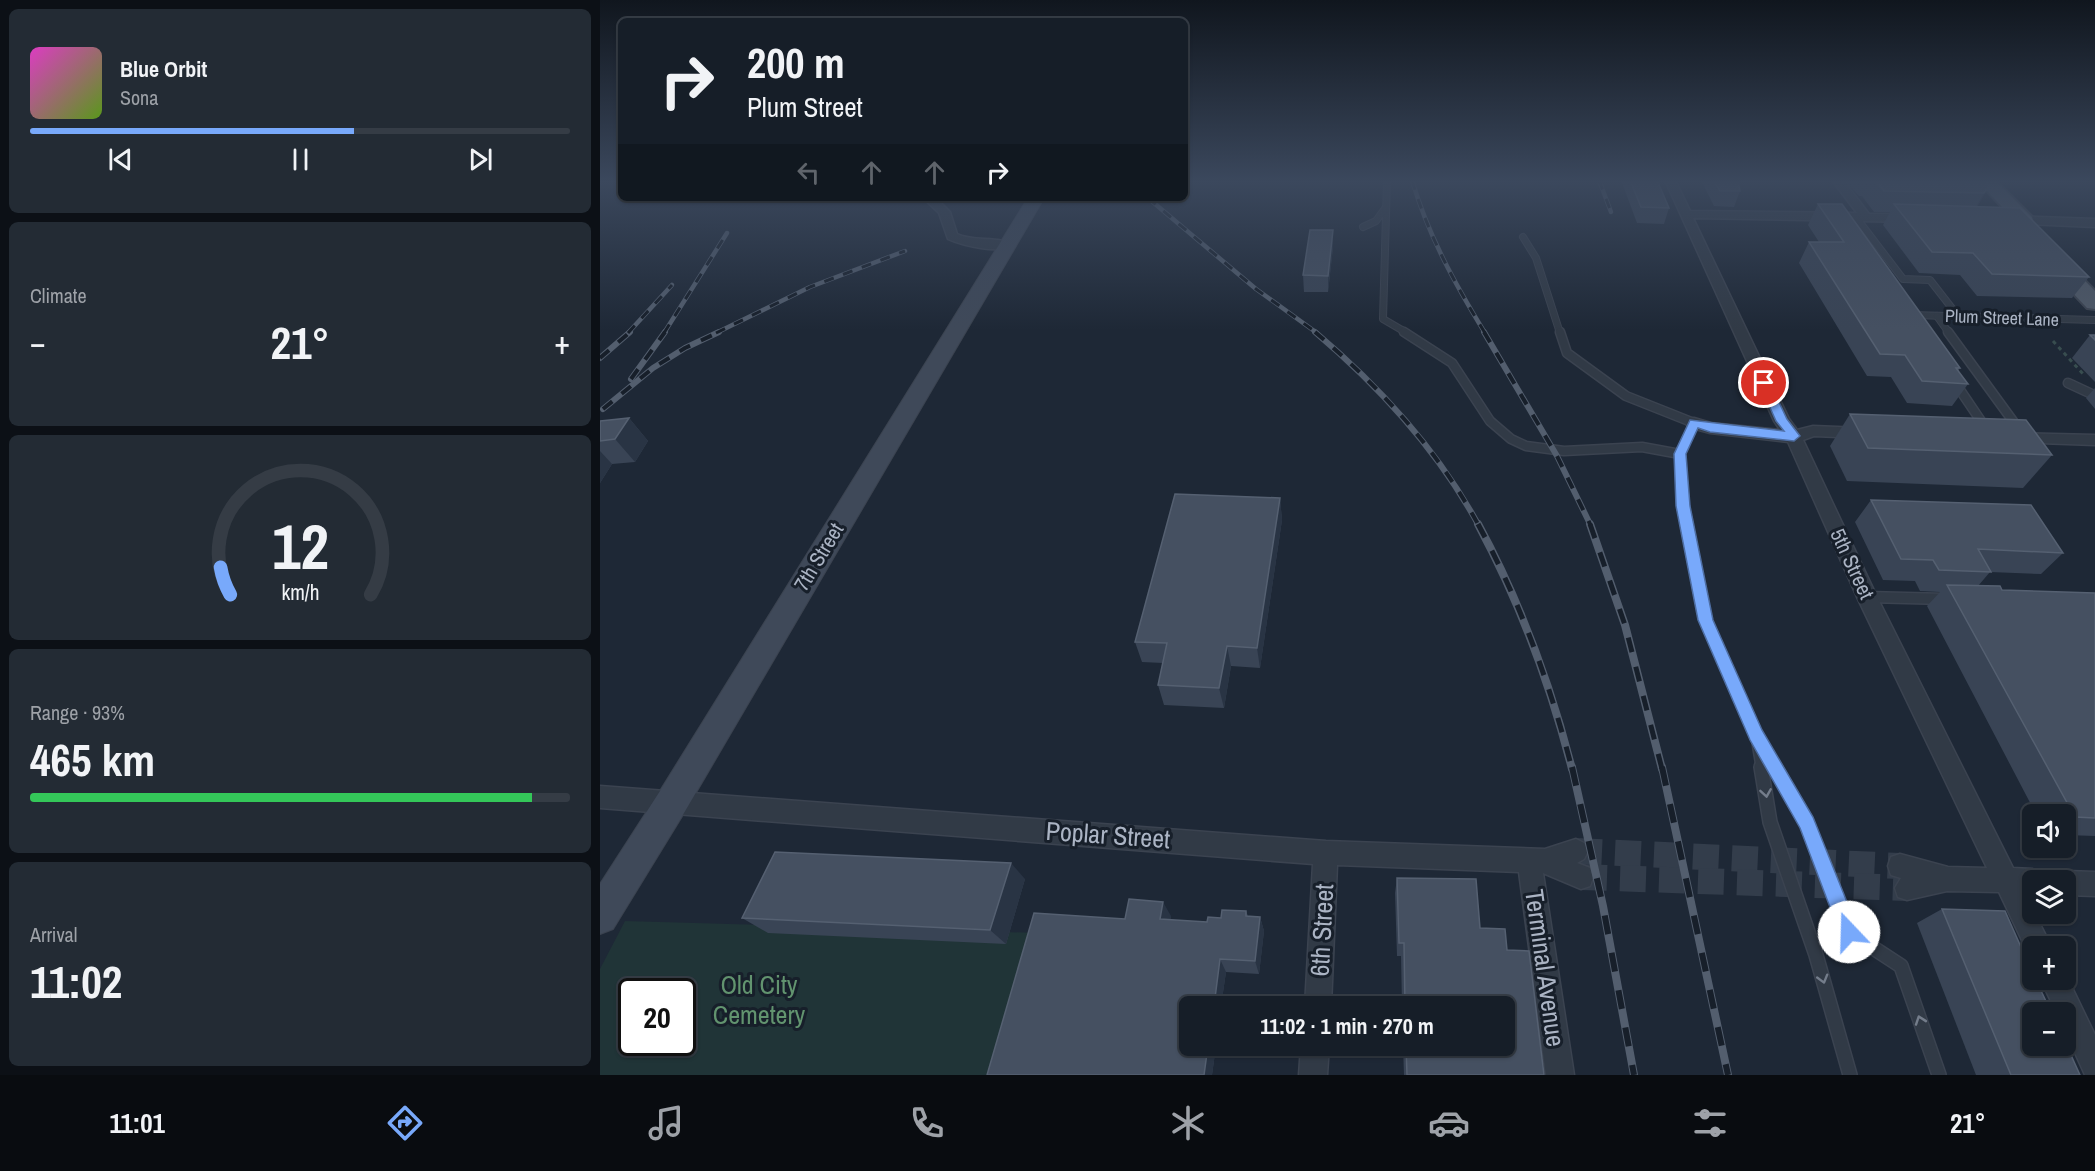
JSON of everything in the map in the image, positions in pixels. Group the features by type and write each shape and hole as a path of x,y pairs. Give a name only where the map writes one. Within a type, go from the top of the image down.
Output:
{"main road":[{"path":"2027,230 2028,234 2095,303"},
{"path":"2044,230 2052,234 2095,276"}],"street":[{"path":"950,230 952,236 966,243 1006,245"},
{"name":"7th Street","path":"600,916 672,802 1015,230"},
{"name":"5th Street","path":"1693,230 1782,421 1794,436 1868,597 2033,936"},
{"path":"1694,423 1710,428 1794,436 1813,431 1884,434"},
{"path":"1968,436 2095,440"},
{"name":"Poplar Street","path":"600,797 1326,853 1537,861 1576,851"},
{"name":"6th Street","path":"1319,996 1326,853"},
{"name":"Poplar Street","path":"1537,861 1581,877"},
{"name":"Terminal Avenue","path":"1537,861 1560,1075"},
{"path":"1903,877 2022,880"},
{"path":"2076,883 2095,884"},
{"path":"2059,990 2095,1065"},
{"path":"1313,1075 1314,1056"}],"lane":[{"path":"1386,230 1383,319 1434,350 1452,364 1491,424 1509,438 1527,446 1571,451 1664,447 1680,454"},
{"path":"1870,230 1903,279 1930,280 1958,316"},
{"path":"1523,237 1536,258 1567,353 1626,396 1694,423 1680,454 1683,506 1705,620 1756,735 1807,823 1849,932 1901,966 1939,1075"},
{"path":"1902,306 1915,324"},
{"name":"Plum Street Lane","path":"1908,315 2095,320"},
{"path":"1937,316 2025,438"},
{"path":"1953,380 1992,437"},
{"path":"2068,383 2094,395"},
{"path":"1868,597 1957,600"},
{"path":"1756,735 1770,822 1816,955 1850,1075"}],"path":[{"path":"2053,341 2088,379"}],"green space":[{"name":"Old City Cemetery","path":"625,921 1038,933 997,1075 600,1075 600,969"}],"building":[{"path":"1310,230 1333,230 1328,276 1303,275"},
{"path":"1836,230 1861,230 1960,368 1956,368 1968,384 1922,381 1905,355 1880,354 1809,242 1844,242"},
{"path":"1915,230 2042,230 2089,277 1992,274 1973,253 1932,252"},
{"path":"1850,414 2026,420 2052,455 1868,448"},
{"path":"629,418 615,439 600,441 600,421"},
{"path":"1175,494 1280,498 1257,648 1227,646 1219,688 1158,685 1167,643 1135,642"},
{"path":"1871,500 2031,505 2063,553 1978,549 1991,572 1939,570 1933,560 1901,559"},
{"path":"1947,585 2000,586 2002,590 2095,593 2095,818 2076,817 2076,804 2068,804"},
{"path":"775,852 1011,863 990,930 742,918"},
{"path":"1397,878 1476,879 1480,928 1505,929 1507,950 1529,951 1544,1075 1407,1075 1406,1056 1515,1056 1515,996 1405,996 1404,943 1399,943"},
{"path":"1129,899 1163,902 1160,919 1207,922 1208,917 1221,918 1222,910 1246,911 1246,916 1260,917 1255,961 1220,959 1215,996 1179,996 1179,1056 1207,1056 1204,1075 987,1075 1034,913 1125,919"},
{"path":"1942,909 2005,911 2022,949 2022,990 2041,990 2046,1002 2022,1002 2022,1056 2071,1056 2080,1075 2011,1075"}],"tunnel":[{"path":"1576,851 1900,866"},
{"path":"1581,877 1907,888"}],"railway":[{"path":"1186,230 1256,289 1317,333"},
{"path":"1430,230 1443,259 1485,333"},
{"path":"664,333 727,233"},
{"path":"716,333 810,287 905,251"},
{"path":"628,333 672,285"},
{"path":"600,358 630,332"},
{"path":"631,379 665,332"},
{"path":"603,409 653,368 685,348 719,332"},
{"path":"1315,332 1362,375 1406,421 1445,471 1479,526"},
{"path":"1484,332 1557,456 1591,526"},
{"path":"1478,524 1533,643 1572,769"},
{"path":"1590,524 1625,625 1662,769"},
{"path":"1572,767 1603,906 1634,1075"},
{"path":"1662,767 1728,1075"}],"route":[{"path":"1764,383 1782,421 1794,436 1710,428 1694,423 1680,454 1683,506 1705,620 1756,735 1807,823 1849,932"}]}
